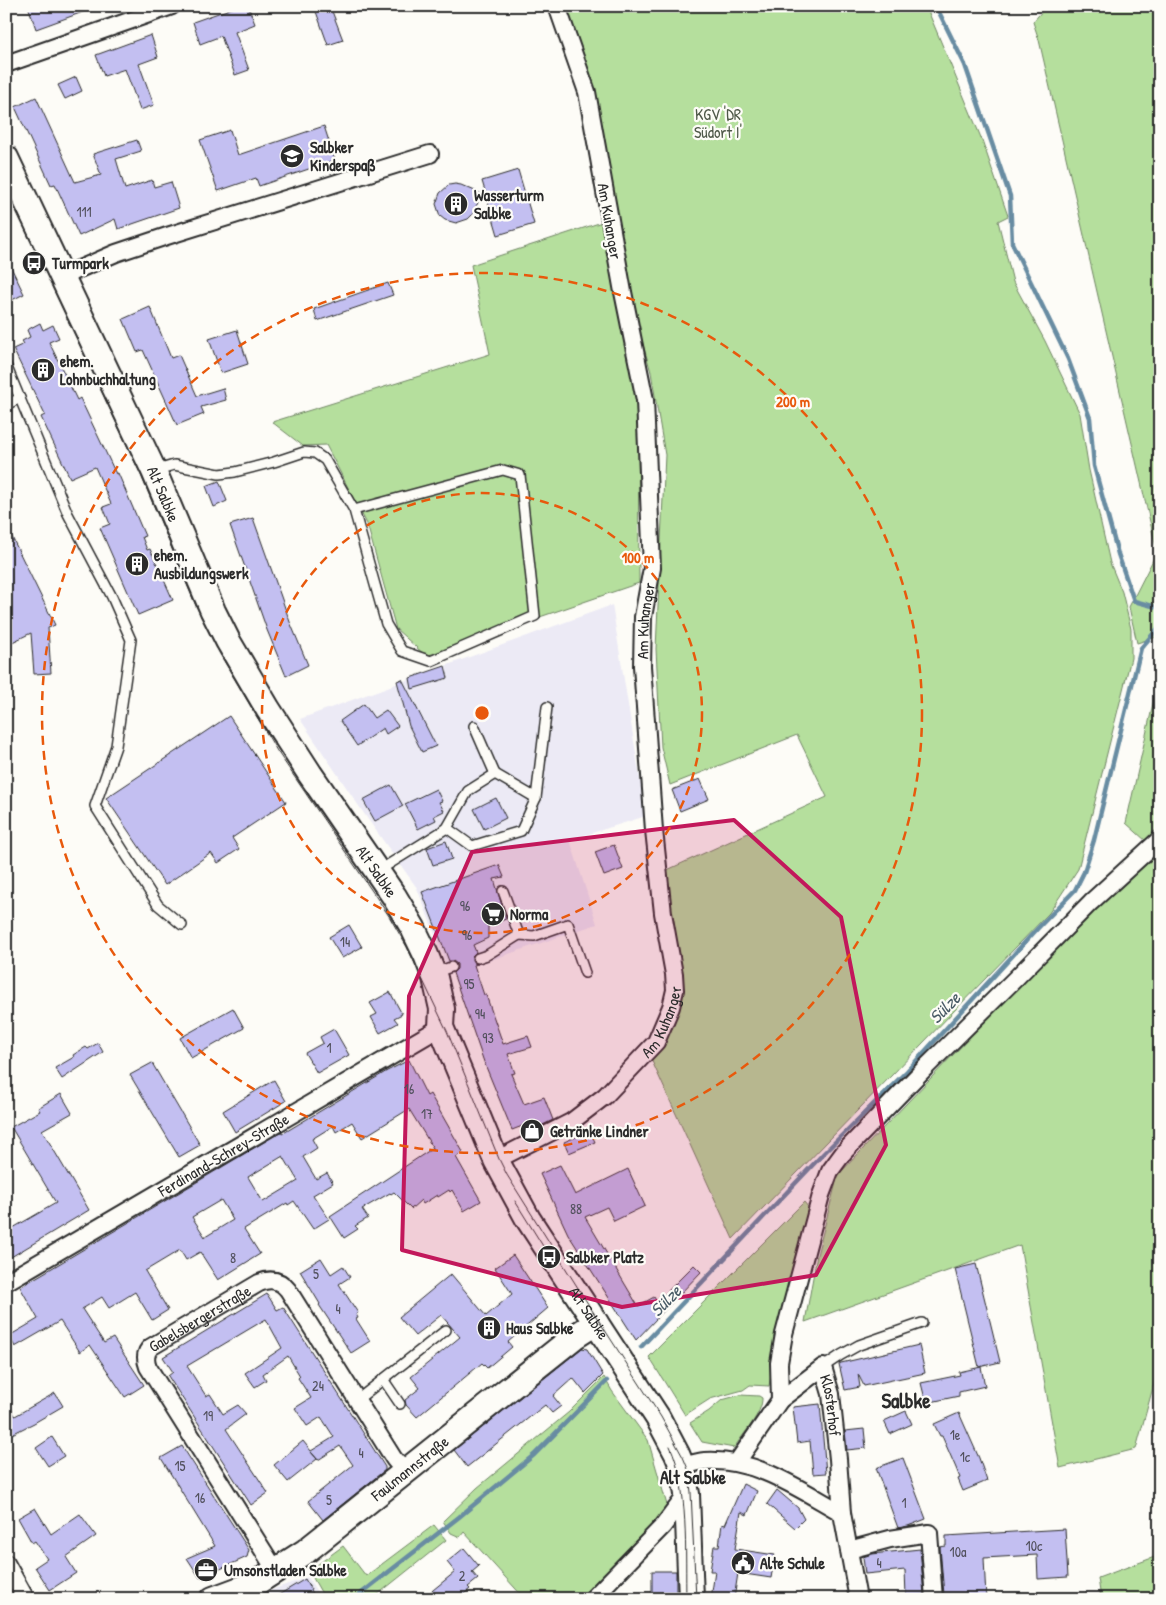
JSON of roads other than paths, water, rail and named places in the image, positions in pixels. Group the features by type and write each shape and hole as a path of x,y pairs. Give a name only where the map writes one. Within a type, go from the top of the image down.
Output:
{"main road":[{"name":"Alt Salbke","path":"6,158 154,471 228,642 291,746 378,871 404,912 426,955 442,970 442,1028 496,1160 528,1219 670,1438 682,1466 687,1494 691,1599"},
{"name":"Faulmannstraße","path":"213,1599 245,1588 276,1571 306,1551 574,1337 596,1322"}],"street":[{"path":"6,64 172,6"},
{"name":"Am Kuhanger","path":"496,1160 571,1122 605,1096 656,1042 671,1007 675,990 663,913 654,830 642,666 643,618 652,568 645,400 623,292 587,92 557,6"},
{"path":"63,276 116,253 167,236 430,154"},
{"path":"780,1400 779,1369 782,1340 821,1195 833,1166 844,1152 918,1075 1091,902 1160,839"},
{"name":"Ferdinand-Schrey-Straße","path":"6,1282 442,1028"},
{"name":"Gabelsbergerstraße","path":"276,1571 148,1367 147,1352 154,1345 265,1280 273,1280 282,1284 288,1290 394,1459 405,1472"},
{"name":"Klosterhof","path":"737,1462 780,1400 823,1367 831,1396 842,1513 858,1599"},
{"path":"682,1466 705,1461 737,1462 778,1477 842,1513"},
{"path":"592,1599 663,1526 687,1494"},
{"path":"849,1550 890,1539 929,1533 934,1599"},
{"path":"6,1563 26,1599"}],"lane":[{"path":"6,365 68,514 112,597 130,640 116,746 95,806 158,905 182,925"},
{"path":"6,405 20,398"},
{"path":"154,471 174,464 219,474 235,472 304,452 315,453 325,460 354,510 386,624 402,651 431,661 535,616 520,475 503,470 354,510"},
{"path":"447,828 472,846 521,831 536,798 547,707"},
{"path":"474,726 496,774 536,798"},
{"path":"378,871 447,828 468,792 496,774"},
{"path":"503,891 519,935"},
{"path":"478,958 487,955 519,935 534,936 568,924 585,973"},
{"path":"823,1367 859,1345 922,1322"},
{"path":"357,1400 446,1330"},
{"path":"383,1379 400,1404"}],"waterway":[{"path":"936,6 965,65 1010,196 1012,243 1068,359 1090,418 1094,466 1118,554 1134,601 1160,608"},
{"name":"Sülze","path":"641,1347 824,1153 907,1071 1075,890 1084,872 1094,840 1141,648 1160,626"},
{"name":"Sülze","path":"354,1599 459,1517 534,1455 607,1381"}],"tram line":[{"path":"6,188 140,473 196,606 220,654 277,751 389,916 407,947 447,1031 507,1175 661,1417 683,1457 688,1469 691,1492 696,1599"},
{"path":"515,1201 551,1259"},
{"path":"670,1446 676,1462 683,1500 686,1541 686,1599"}],"place":[{"name":"Salbker Kinderspaß","path":"292,156"},
{"name":"Wasserturm Salbke","path":"456,204"},
{"name":"Turmpark","path":"34,263"},
{"name":"ehem. Lohnbuchhaltung","path":"43,370"},
{"name":"ehem. Ausbildungswerk","path":"137,564"},
{"name":"Norma","path":"493,914"},
{"name":"Getränke Lindner","path":"532,1131"},
{"name":"Salbker Platz","path":"549,1257"},
{"name":"Haus Salbke","path":"489,1328"},
{"name":"Alte Schule","path":"743,1563"},
{"name":"Umsonstladen Salbke","path":"206,1570"}],"district":[{"name":"Salbke","path":"906,1401"},
{"name":"Alt Salbke","path":"693,1478"}],"park label":[{"name":"KGV 'DR Südort I'","path":"718,123"}]}
